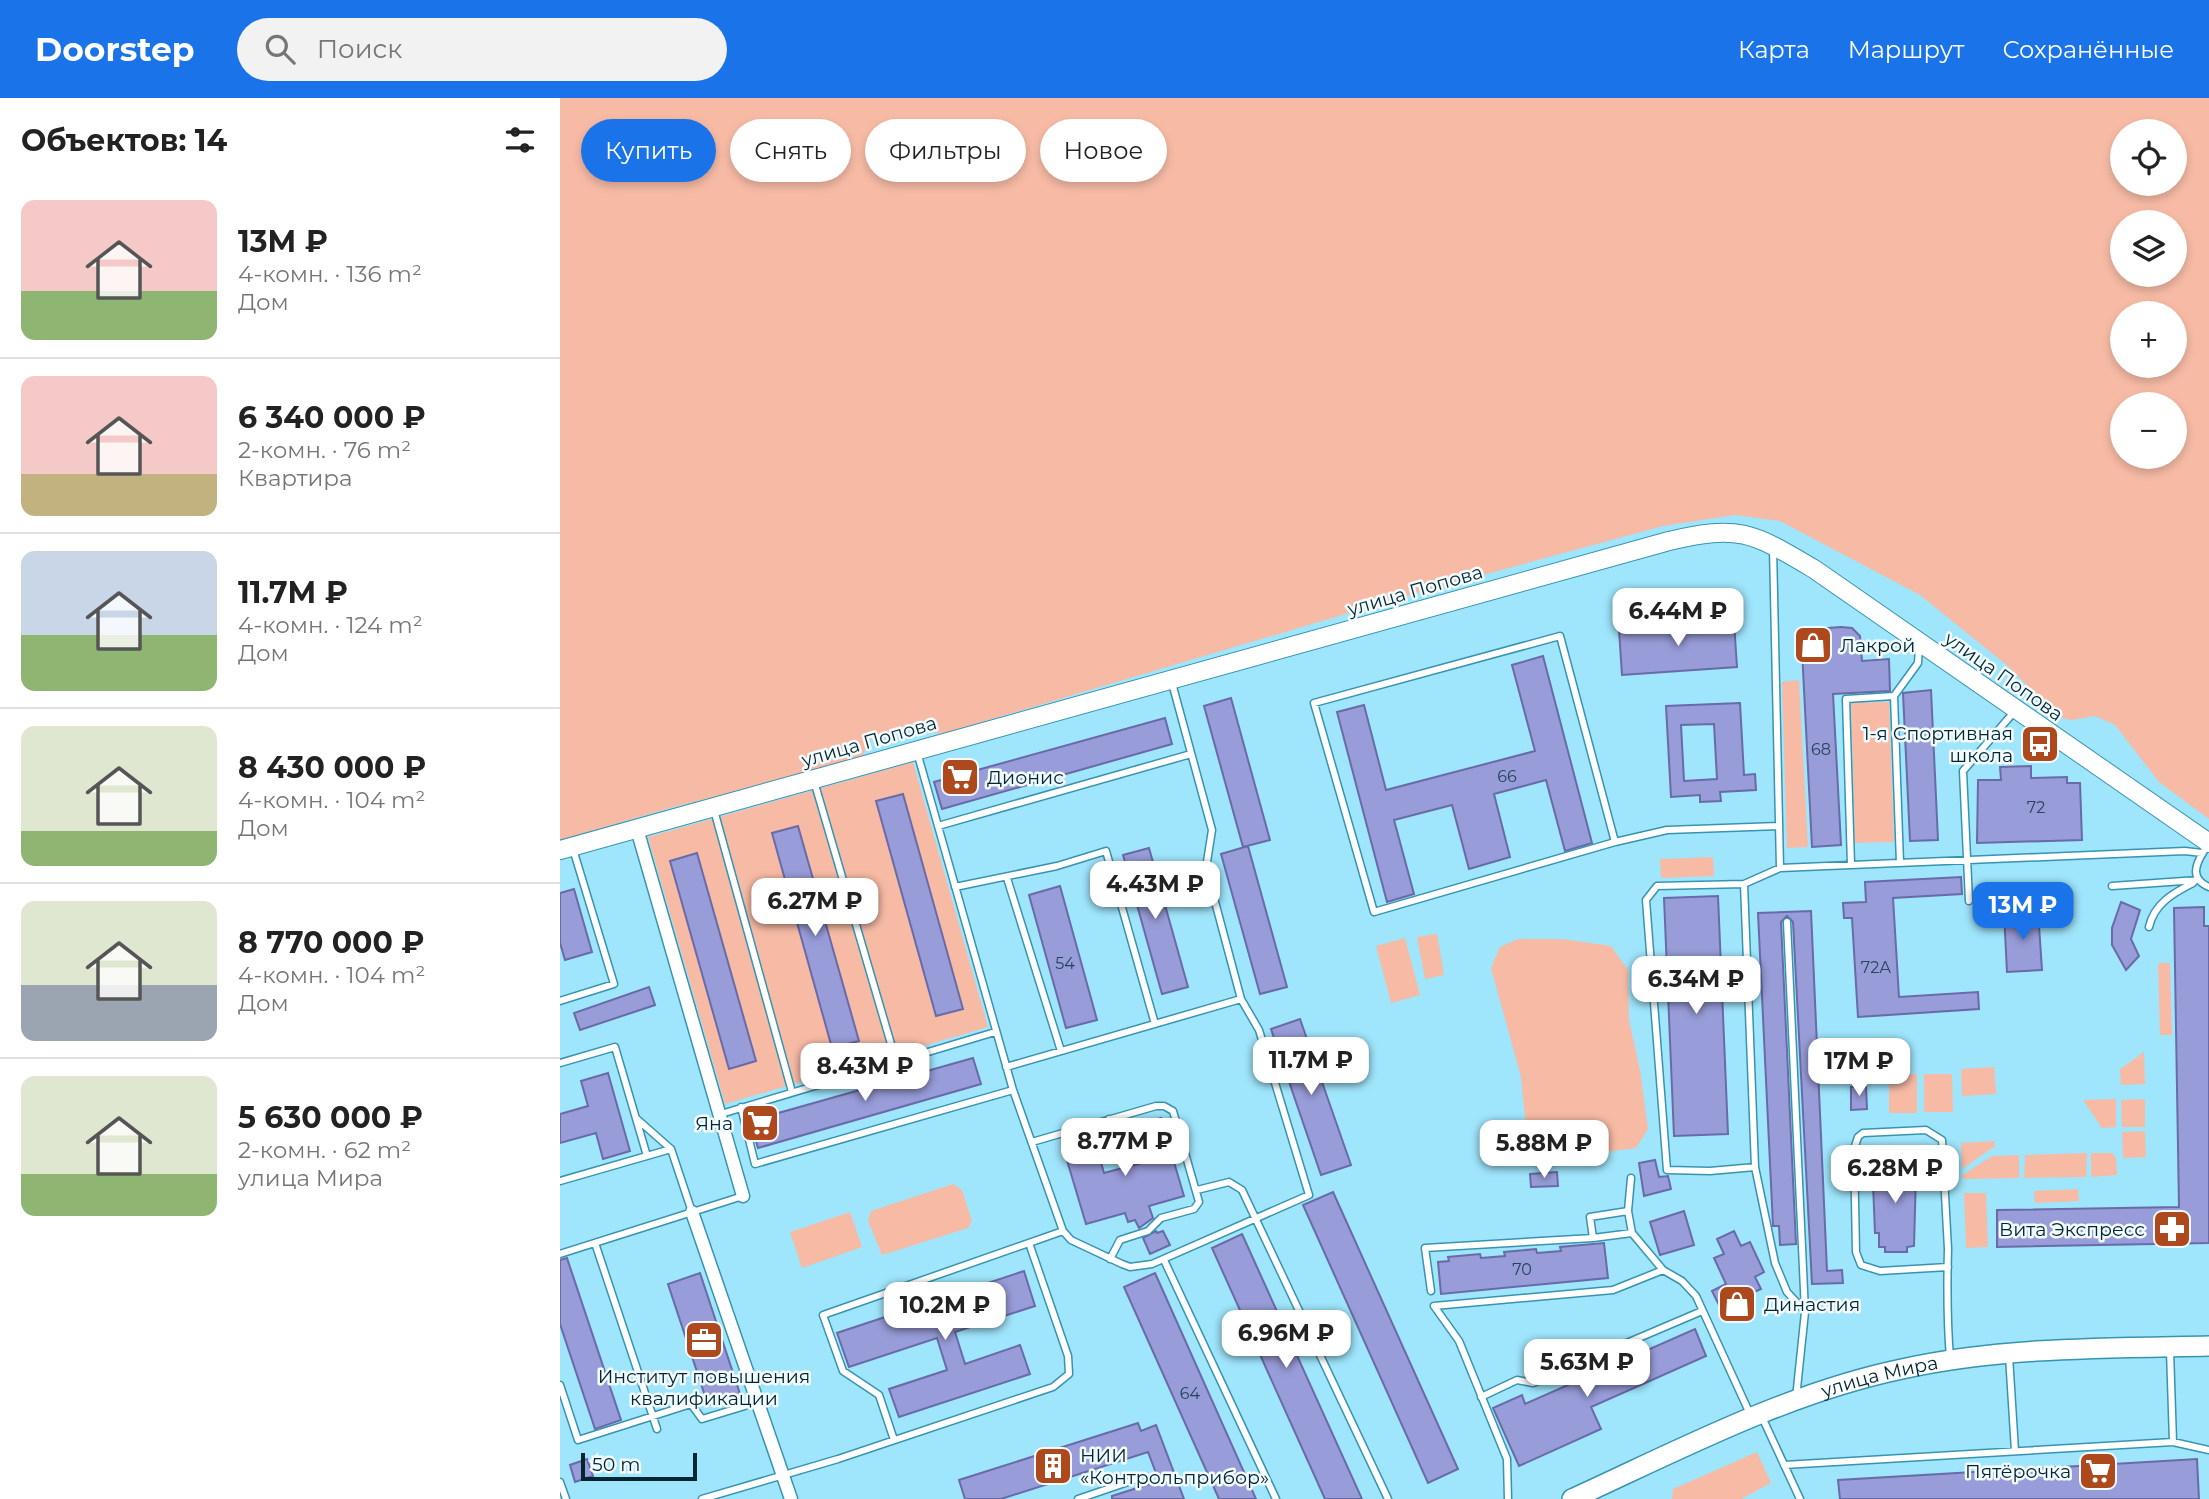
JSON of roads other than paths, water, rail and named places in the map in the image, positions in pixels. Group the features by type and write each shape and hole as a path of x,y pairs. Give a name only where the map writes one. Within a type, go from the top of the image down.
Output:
{"main road":[{"name":"улица Мира","path":"1572,1499 1796,1400 1900,1369 2008,1354 2209,1346"}],"street":[{"name":"улица Попова","path":"566,849 1700,534 1732,530 1773,545 1919,642 2207,846"},
{"path":"637,829 743,1196"},
{"path":"692,1212 791,1499"}],"lane":[{"path":"1773,545 1780,868"},
{"path":"1615,842 1560,636 1314,703 1374,912 1615,842 1667,830 1779,826"},
{"path":"1900,863 1894,696 1918,663 1919,642"},
{"path":"917,750 995,1032 1063,1231 1071,1240 1130,1267 1164,1260 1309,1195 1259,1030 1241,999 1206,869 1212,830 1171,679"},
{"path":"1851,865 1846,699 1894,696"},
{"path":"1969,901 1963,771 2016,710"},
{"path":"938,826 1191,754"},
{"path":"813,779 896,1061"},
{"path":"713,807 792,1091"},
{"path":"1755,1167 1710,1171 1667,1170 1646,900 1657,886 1744,884 1780,868 2185,851 2207,846"},
{"path":"2198,880 2196,866 2207,846"},
{"path":"560,1001 614,984 566,849"},
{"path":"955,887 1007,878 1106,851 1155,1024"},
{"path":"1007,878 1060,1051"},
{"path":"2149,927 2151,916 2160,905 2198,880"},
{"path":"2112,886 2198,880 2209,887"},
{"path":"1744,884 1755,1167 1775,1263 1787,1293 1805,1312"},
{"path":"1787,922 1805,1312 1796,1400"},
{"path":"1006,1067 1241,999"},
{"path":"721,1114 995,1032"},
{"path":"560,1063 615,1046 647,1156"},
{"path":"741,1107 755,1164 1013,1090"},
{"path":"1032,1142 1156,1106 1169,1107 1176,1117 1197,1190 1197,1206 1161,1218 1149,1231 1126,1237 1118,1243 1110,1259"},
{"path":"636,1118 671,1149 692,1212"},
{"path":"1109,1119 1119,1154"},
{"path":"1948,1267 1880,1271 1861,1265 1856,1252 1853,1149 1858,1137 1863,1133 1926,1130 1942,1140 1948,1267 1950,1360"},
{"path":"560,1181 671,1149"},
{"path":"1632,1178 1628,1211 1632,1233 1663,1270 1682,1281 1696,1296 1800,1499"},
{"path":"1197,1190 1221,1183 1236,1185 1242,1190 1388,1499"},
{"path":"560,1254 743,1196"},
{"path":"1593,1238 1590,1217 1628,1211"},
{"path":"894,1440 879,1395 843,1371 823,1315 1063,1231"},
{"path":"1431,1291 1425,1248 1593,1238 1632,1233"},
{"path":"595,1243 657,1429"},
{"path":"702,1499 727,1496 783,1475 1053,1387 1069,1374 1068,1356 1029,1243"},
{"path":"1164,1260 1276,1499"},
{"path":"1508,1499 1507,1459 1459,1341 1434,1306 1614,1290 1663,1270"},
{"path":"1481,1397 1517,1380 1533,1383 1702,1311"},
{"path":"2170,1347 2173,1442"},
{"path":"2008,1354 2015,1451"},
{"path":"560,1385 578,1440 691,1404 702,1419 758,1402"},
{"path":"1784,1465 2173,1442 2209,1450"},
{"path":"1078,1499 1134,1480"},
{"path":"560,1482 566,1499"}],"place":[{"name":"Лакрой","path":"1813,645"},
{"name":"1-я Спортивная школа","path":"2040,744"},
{"name":"Дионис","path":"960,777"},
{"name":"Яна","path":"760,1123"},
{"name":"Вита Экспресс","path":"2172,1229"},
{"name":"Династия","path":"1737,1304"},
{"name":"Институт повышения квалификации","path":"704,1340"},
{"name":"НИИ «Контрольприбор»","path":"1053,1466"},
{"name":"Пятёрочка","path":"2098,1471"}]}
